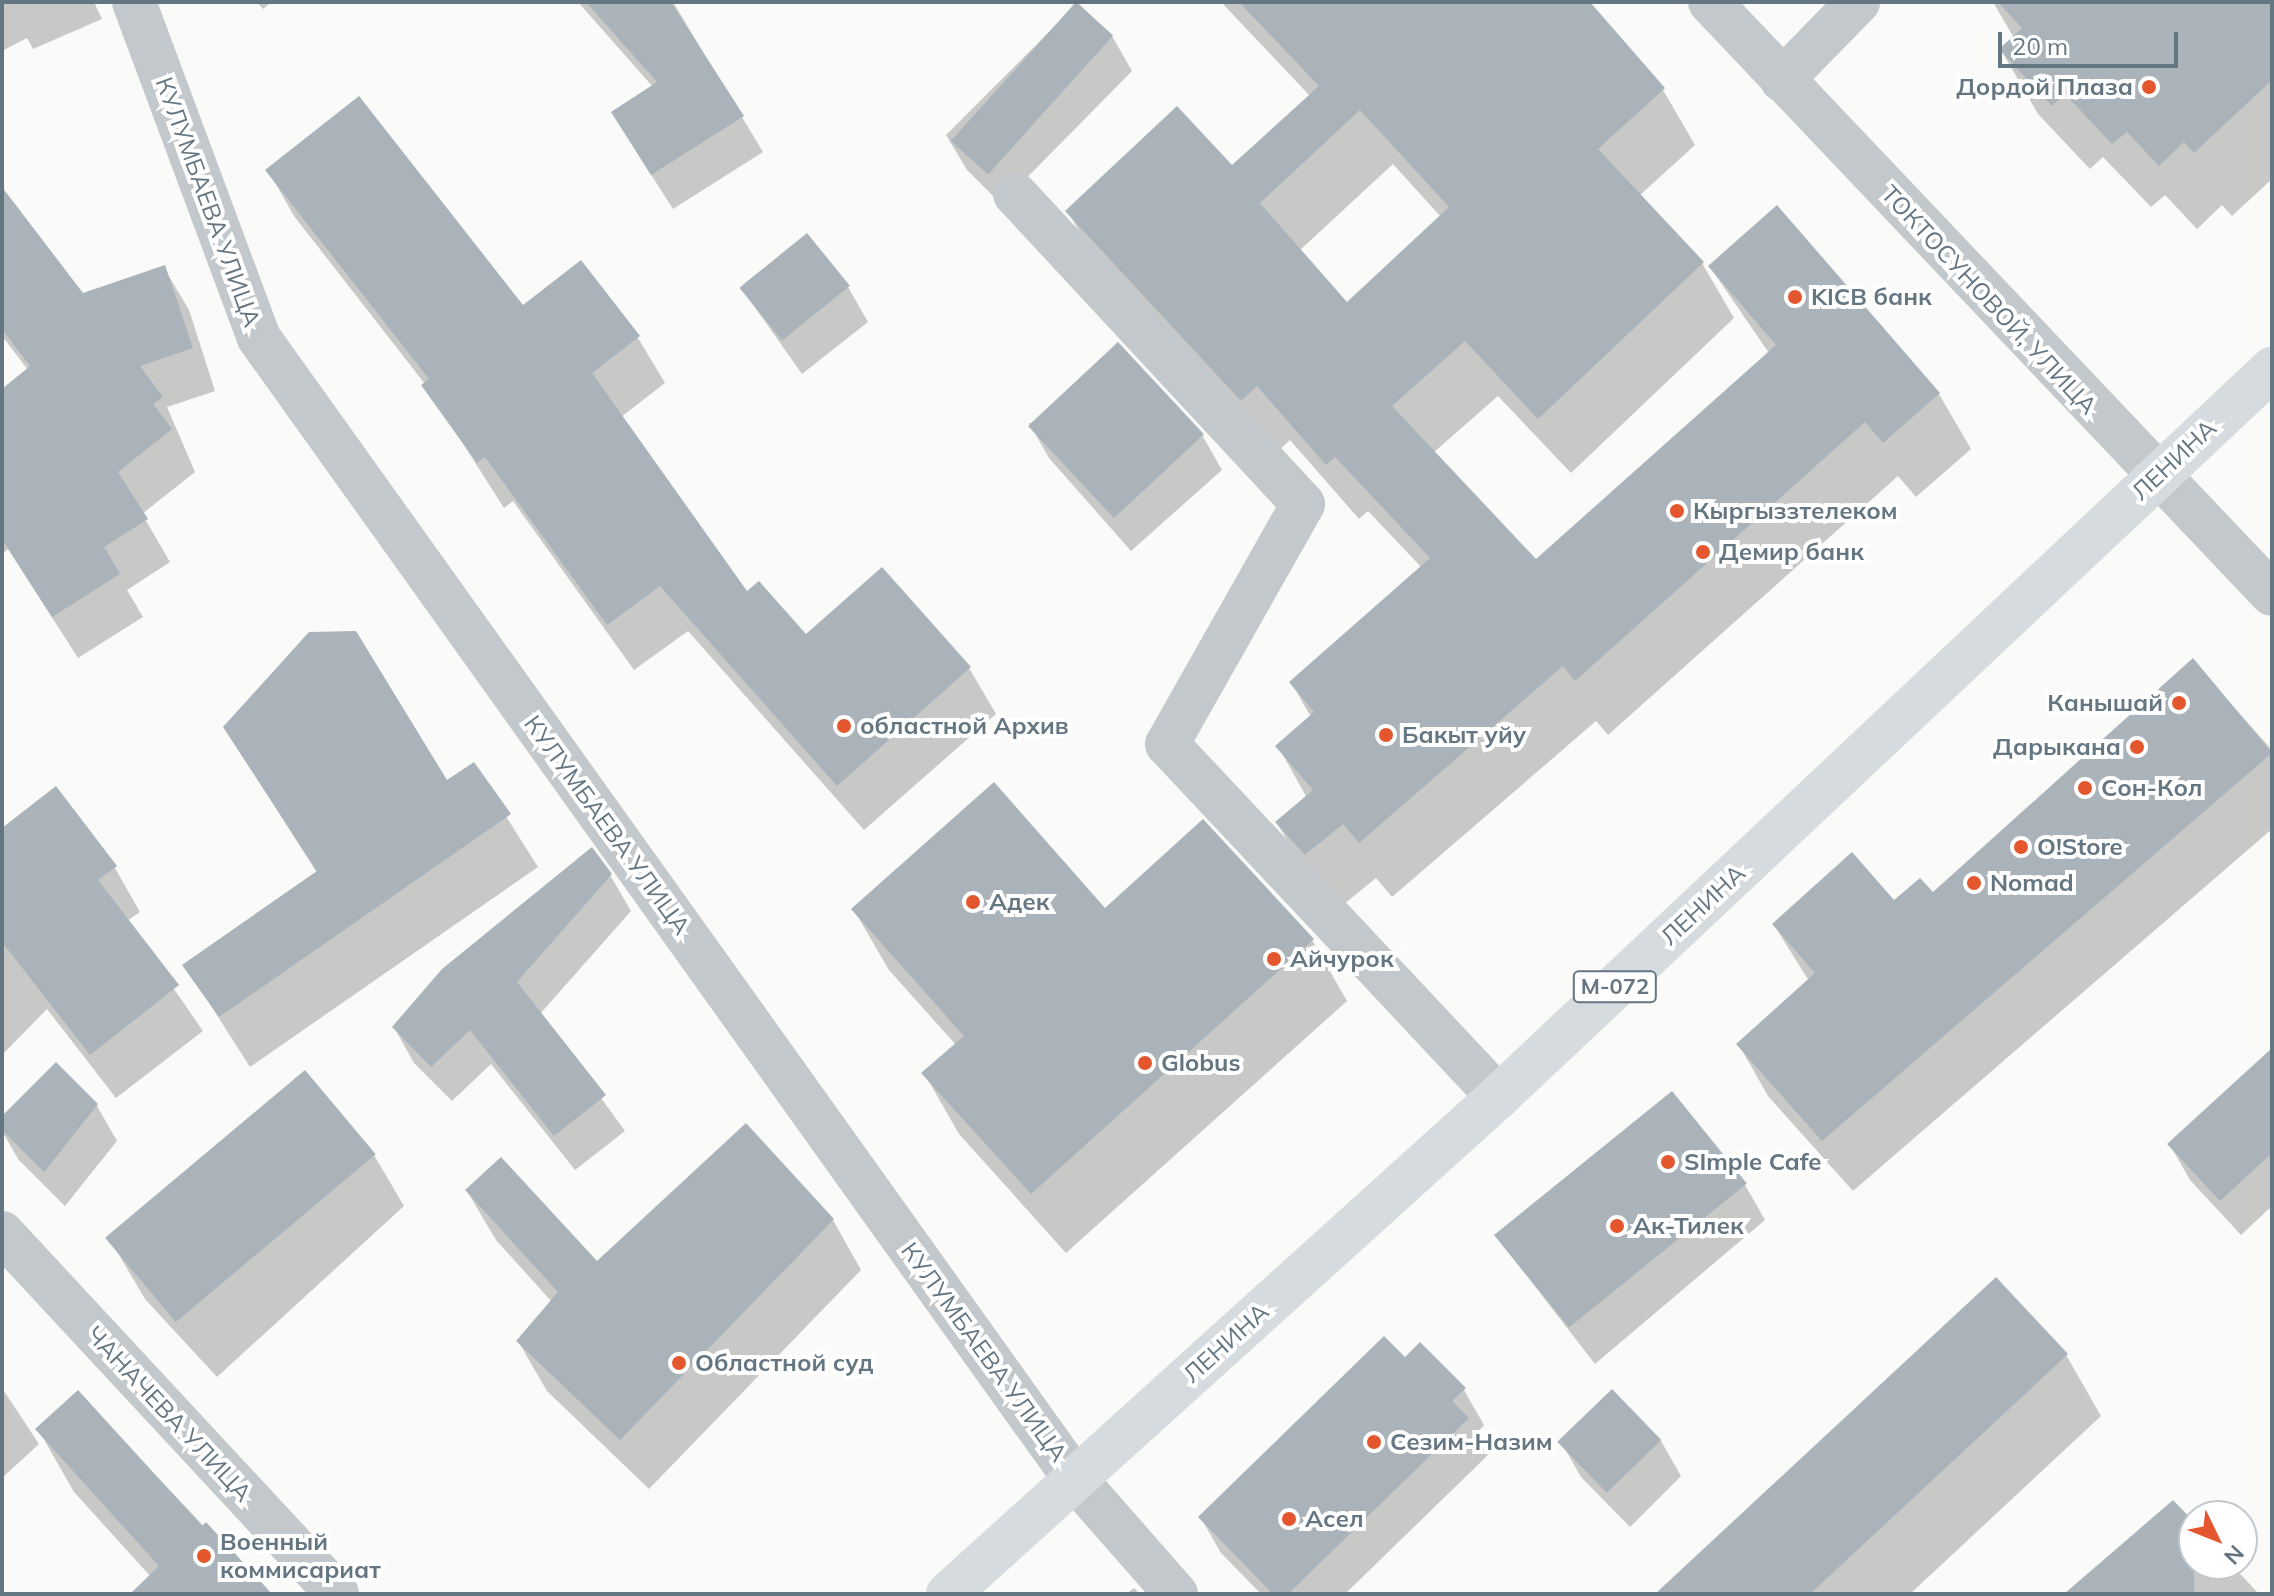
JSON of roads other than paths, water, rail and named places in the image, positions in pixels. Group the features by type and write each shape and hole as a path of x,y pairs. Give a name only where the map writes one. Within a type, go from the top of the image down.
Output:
{"main road":[{"name":"ЛЕНИНА","path":"948,1594 1498,1097 2272,369"}],"street":[{"name":"КУЛУМБАЕВА УЛИЦА","path":"134,2 259,338 1075,1479 1176,1594"},
{"name":"ТОКТОСУНОВОЙ, УЛИЦА","path":"1710,2 2076,395 2160,474 2272,594"},
{"path":"1782,80 1858,2"},
{"path":"1015,194 1303,504 1167,744 1498,1097"},
{"name":"ЧАНАЧЕВА УЛИЦА","path":"2,1233 337,1594"}],"place":[{"name":"Дордой Плаза","path":"2149,87"},
{"name":"KICB банк","path":"1795,297"},
{"name":"Кыргыззтелеком","path":"1677,511"},
{"name":"Демир банк","path":"1703,552"},
{"name":"Канышай","path":"2179,703"},
{"name":"областной Архив","path":"844,726"},
{"name":"Бакыт уйу","path":"1386,735"},
{"name":"Дарыкана","path":"2137,747"},
{"name":"Сон-Кол","path":"2085,788"},
{"name":"O!Store","path":"2021,847"},
{"name":"Nomad","path":"1974,883"},
{"name":"Адек","path":"973,902"},
{"name":"Айчурок","path":"1274,959"},
{"name":"Globus","path":"1145,1063"},
{"name":"SImple Cafe","path":"1668,1162"},
{"name":"Ак-Тилек","path":"1617,1226"},
{"name":"Областной суд","path":"679,1363"},
{"name":"Сезим-Назим","path":"1374,1442"},
{"name":"Асел","path":"1289,1519"},
{"name":"Военный коммисариат","path":"204,1556"}]}
